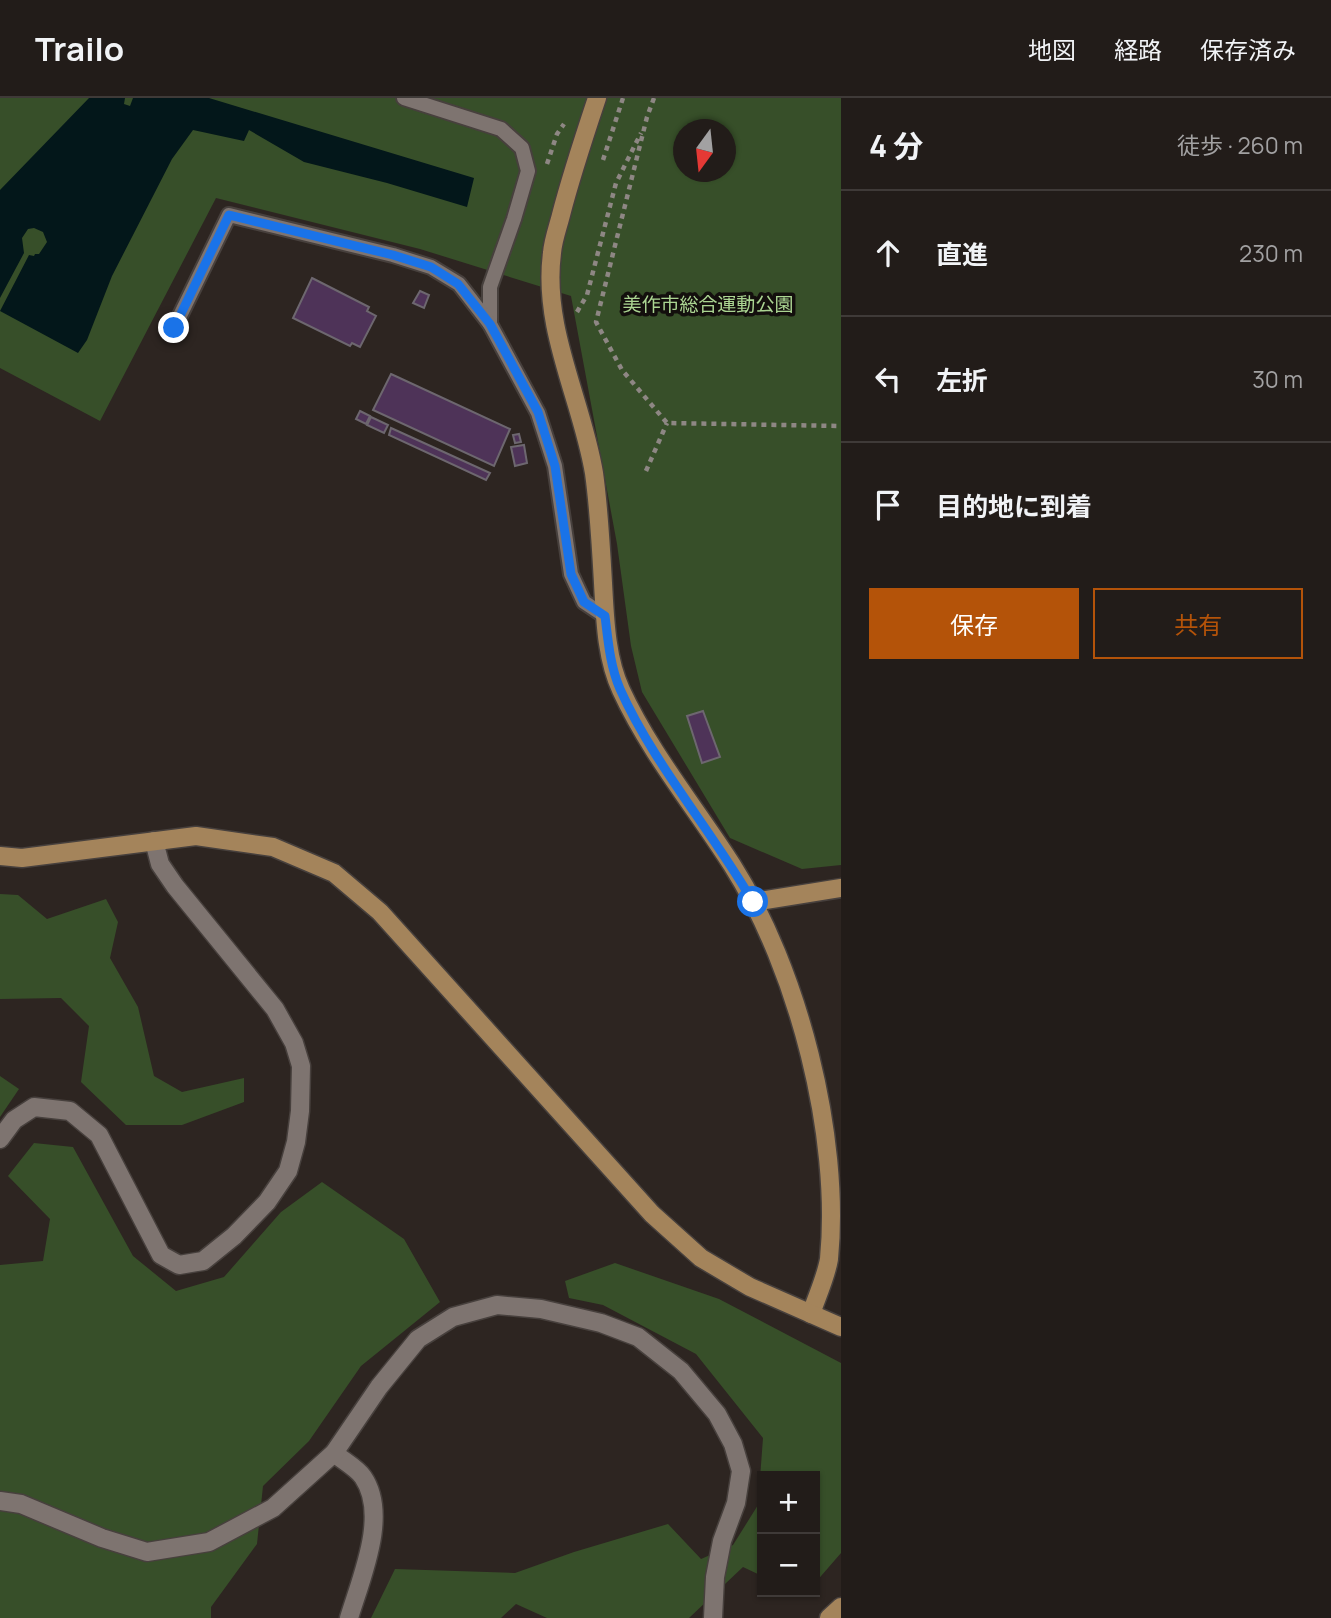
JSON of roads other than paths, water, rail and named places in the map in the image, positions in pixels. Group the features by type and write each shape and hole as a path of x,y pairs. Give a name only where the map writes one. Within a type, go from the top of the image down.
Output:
{"street":[{"path":"597,98 566,193 552,253 551,303 594,473 609,649 620,688 648,741 733,866 753,902 779,957 807,1041 821,1089 831,1152 833,1205 829,1262 811,1314"},
{"path":"0,856 22,858 196,835 273,847 334,873 380,912 652,1214 701,1258 750,1287 841,1328"},
{"path":"0,1139 14,1120 34,1107 70,1111 99,1135 161,1255 179,1265 203,1261 234,1236 267,1202 288,1171 296,1142 300,1111 301,1066 295,1043 275,1009 175,886 160,864 154,841"},
{"path":"753,902 841,888"},
{"path":"0,1501 21,1504 103,1538 147,1552 209,1542 273,1508 334,1453 379,1387 418,1339 453,1317 497,1305 541,1308 601,1323 638,1337 681,1371 717,1414 733,1444 741,1471 736,1503 722,1541 715,1577 713,1618"},
{"path":"334,1453 363,1476 375,1511 371,1547 349,1618"},
{"path":"829,1618 841,1607"}],"lane":[{"path":"404,98 501,129 522,148 528,171 490,287 490,324"},
{"path":"174,328 229,215 393,255 431,267 458,284 490,324 538,412 555,466 571,574 584,602 605,616"}],"park label":[{"name":"美作市総合運動公園","path":"708,304"}]}
